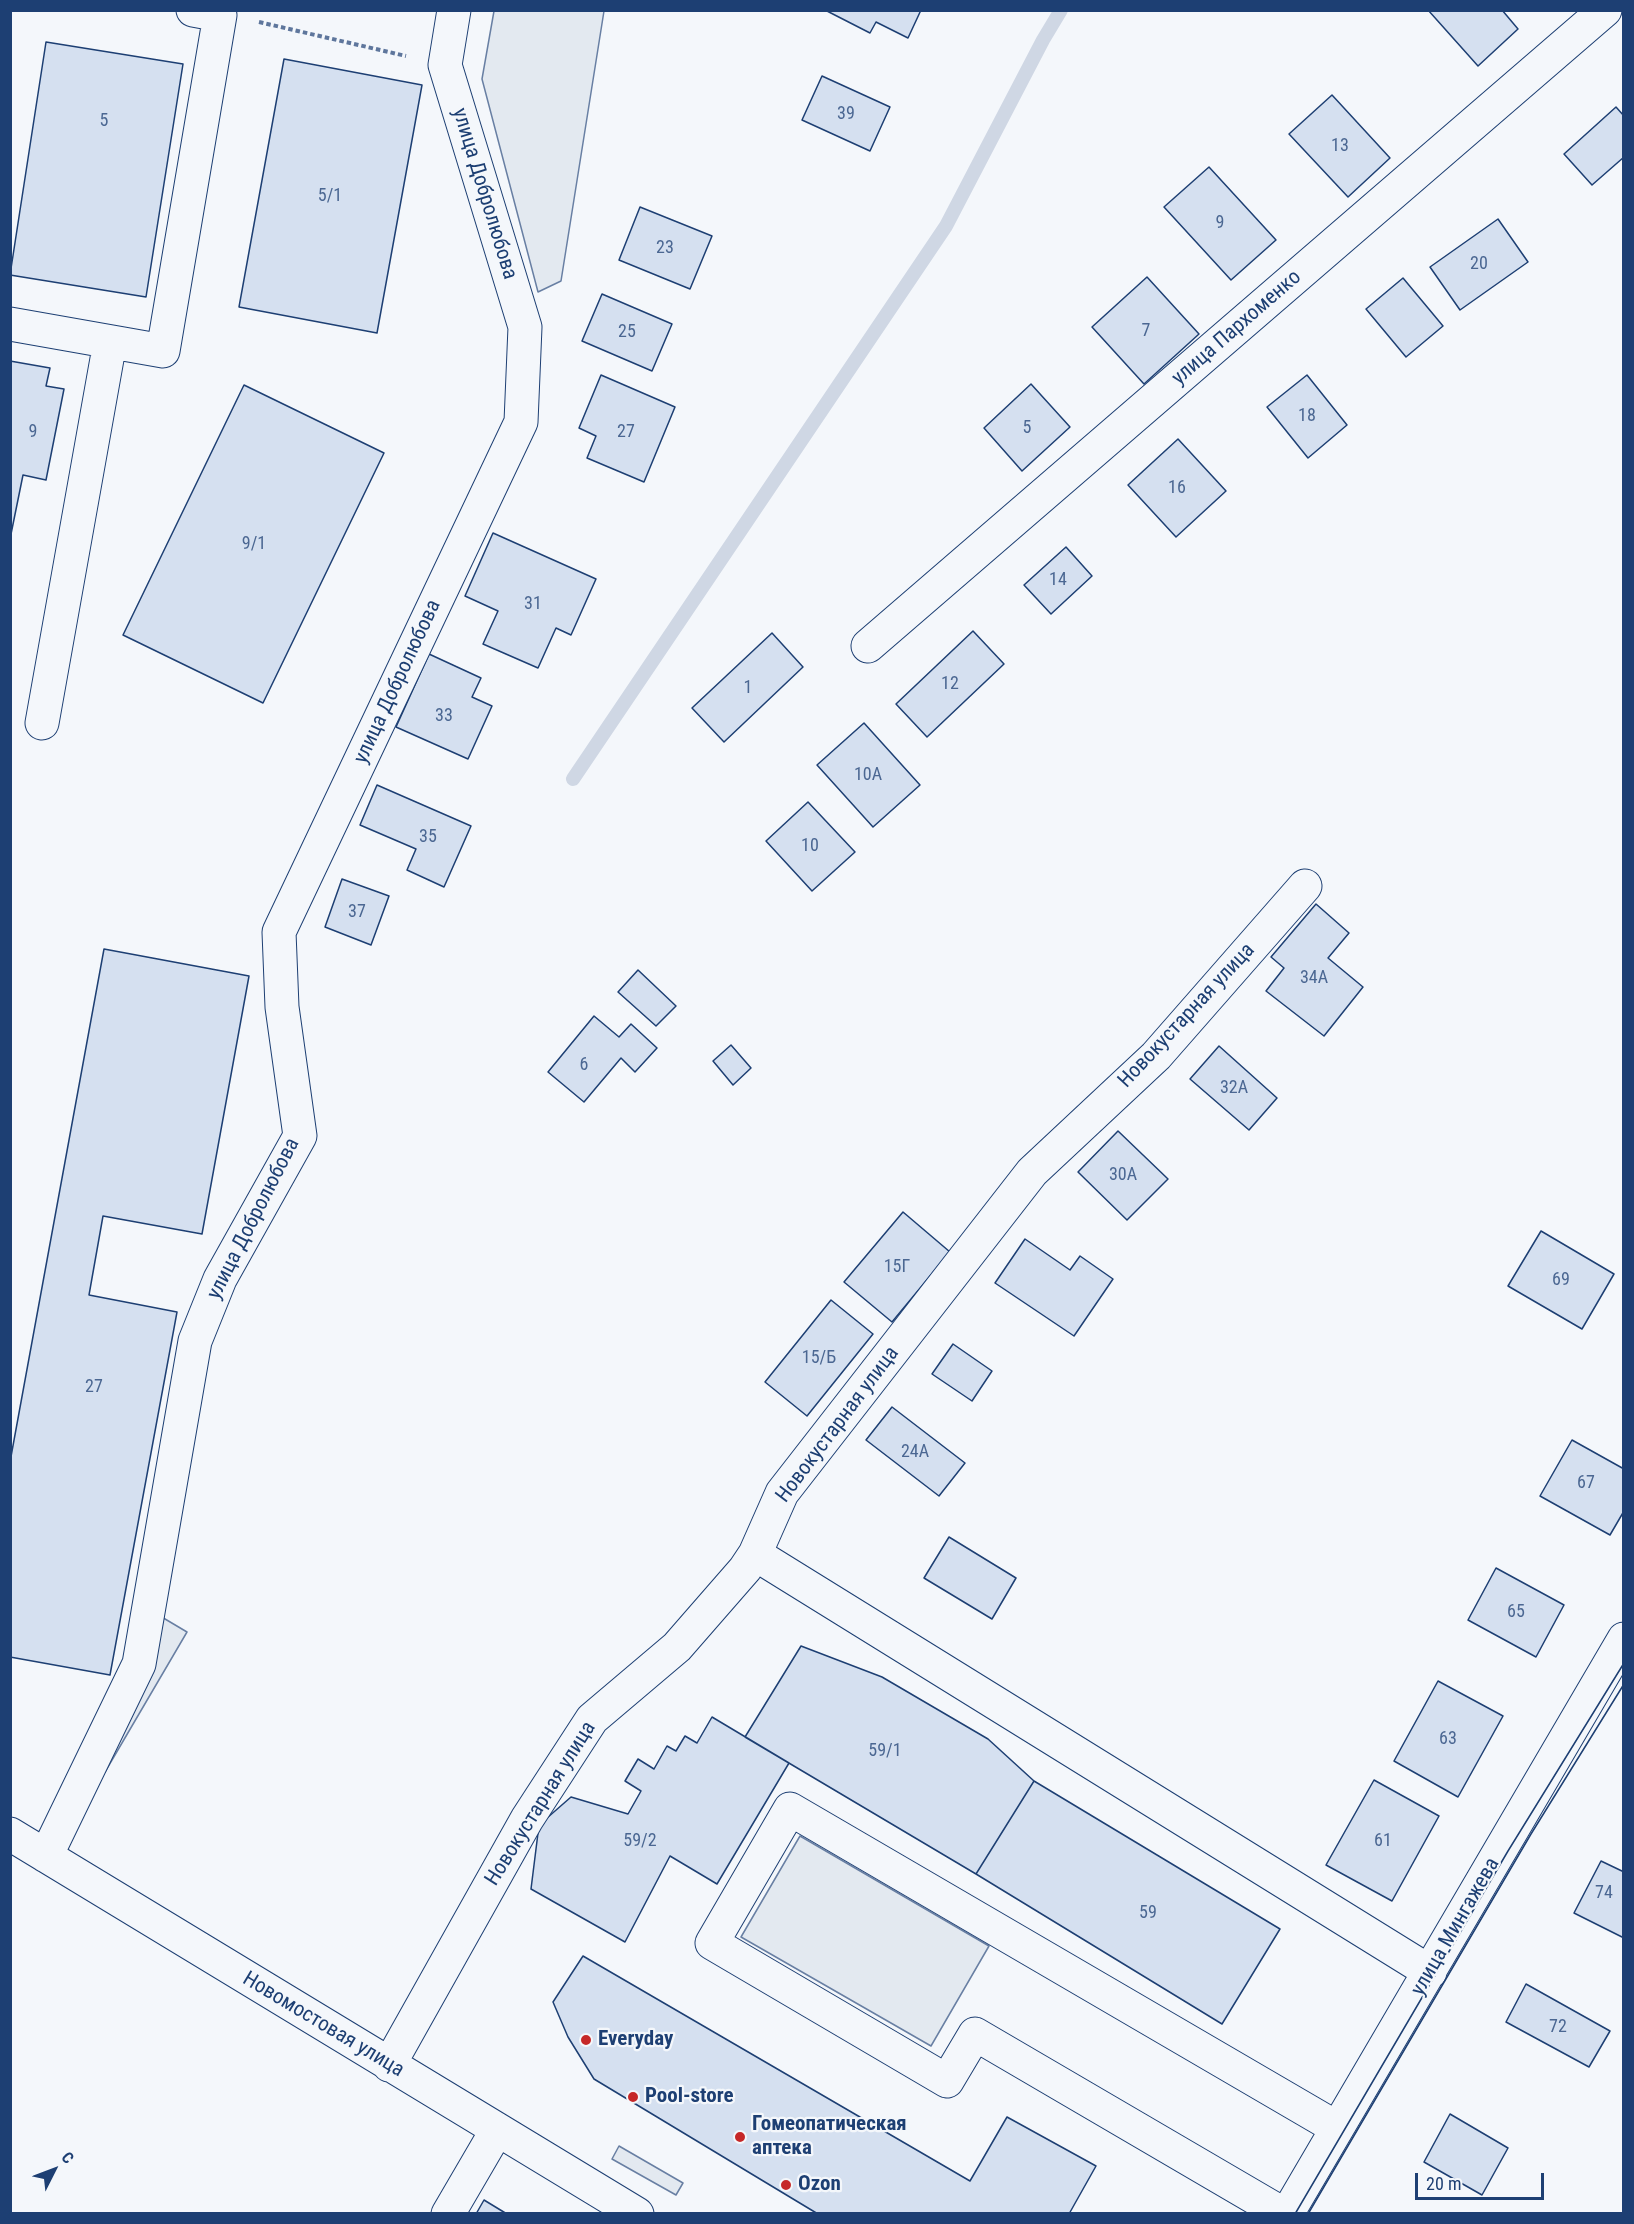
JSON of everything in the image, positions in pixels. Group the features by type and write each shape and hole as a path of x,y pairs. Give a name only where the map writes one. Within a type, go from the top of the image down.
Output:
{"street":[{"path":"10,324 163,351 220,15 193,10"},
{"name":"улица Добролюбова","path":"46,1856 139,1665 195,1341 220,1278 300,1136 282,1006 279,932 521,423 525,327 445,65 454,10"},
{"name":"улица Пархоменко","path":"868,646 1605,10"},
{"path":"42,723 110,342"},
{"name":"Новокустарная улица","path":"389,2065 527,1819 592,1719 677,1647 756,1554 782,1493 1032,1172 1156,1056 1305,886"},
{"path":"756,1554 1430,1972"},
{"name":"улица Мингажева","path":"1287,2214 1623,1639"},
{"path":"1283,2214 975,2034 947,2081 712,1943 790,1809 1337,2128"},
{"name":"Новомостовая улица","path":"10,1834 637,2214"},
{"path":"448,2214 497,2130"}],"path":[{"path":"269,24 445,65"}],"shaded area":[{"path":"494,11 604,11 561,281 538,292 482,79"},
{"path":"160,1616 187,1632 105,1772"},
{"path":"800,1836 989,1946 931,2046 741,1937"},
{"path":"619,2146 683,2183 676,2195 612,2159"}],"building":[{"path":"825,10 921,10 908,38 876,22 870,33"},
{"path":"1428,10 1502,10 1518,29 1478,66"},
{"path":"46,42 183,64 146,297 10,275"},
{"path":"284,59 422,85 377,333 239,307"},
{"path":"822,76 890,107 870,151 802,120"},
{"path":"1332,95 1390,158 1348,197 1289,134"},
{"path":"1616,107 1624,116 1624,157 1592,185 1564,154"},
{"path":"1209,167 1276,240 1231,280 1164,207"},
{"path":"640,207 712,236 690,289 619,260"},
{"path":"1498,219 1528,262 1460,310 1430,267"},
{"path":"1147,277 1199,334 1144,384 1092,327"},
{"path":"1403,278 1443,326 1406,357 1366,309"},
{"path":"602,294 672,324 652,371 582,341"},
{"path":"10,361 50,368 46,386 64,389 46,480 23,475 10,539"},
{"path":"601,375 675,407 644,482 587,458 596,436 579,428"},
{"path":"1307,375 1347,425 1308,458 1267,407"},
{"path":"1031,384 1070,427 1022,471 984,428"},
{"path":"244,385 384,453 263,703 123,635"},
{"path":"1178,439 1226,491 1176,537 1128,485"},
{"path":"493,533 596,579 571,635 556,628 538,668 483,644 498,611 465,596"},
{"path":"1066,547 1092,576 1051,614 1024,585"},
{"path":"973,631 1004,664 927,737 896,704"},
{"path":"772,633 803,667 724,742 692,708"},
{"path":"429,654 481,678 472,697 492,706 468,759 396,727"},
{"path":"864,723 920,785 873,827 817,765"},
{"path":"377,785 471,826 444,887 407,870 416,849 360,825"},
{"path":"808,802 855,852 812,891 766,841"},
{"path":"342,879 389,896 371,945 325,927"},
{"path":"1316,904 1349,933 1328,958 1363,987 1324,1036 1266,991 1284,968 1271,957"},
{"path":"104,949 249,976 202,1234 103,1216 89,1295 177,1312 110,1675 10,1657 10,1462"},
{"path":"638,970 676,1006 656,1026 618,992"},
{"path":"594,1016 619,1037 631,1024 657,1048 635,1072 621,1058 584,1102 548,1072"},
{"path":"731,1045 751,1068 733,1085 713,1061"},
{"path":"1219,1046 1277,1098 1249,1130 1190,1079"},
{"path":"1118,1131 1168,1179 1127,1220 1078,1172"},
{"path":"903,1212 950,1252 892,1322 844,1282"},
{"path":"1541,1231 1614,1274 1582,1329 1508,1286"},
{"path":"1025,1239 1070,1270 1080,1256 1113,1279 1074,1336 995,1283"},
{"path":"831,1300 873,1334 807,1416 765,1382"},
{"path":"953,1344 992,1371 972,1401 932,1374"},
{"path":"892,1407 965,1463 939,1496 866,1440"},
{"path":"1572,1440 1624,1469 1624,1511 1610,1535 1540,1496"},
{"path":"949,1537 1016,1578 992,1619 924,1578"},
{"path":"1496,1568 1564,1605 1536,1657 1468,1620"},
{"path":"801,1646 882,1677 988,1739 1034,1781 976,1874 745,1737"},
{"path":"1438,1681 1503,1716 1458,1797 1394,1761"},
{"path":"712,1717 789,1763 717,1884 670,1856 625,1942 531,1889 539,1825 571,1797 628,1814 641,1791 625,1781 638,1759 654,1769 667,1746 676,1751 685,1736 697,1743"},
{"path":"1374,1780 1439,1816 1392,1901 1326,1865"},
{"path":"1034,1781 1280,1929 1222,2024 976,1874"},
{"path":"1601,1861 1624,1872 1624,1938 1574,1913"},
{"path":"583,1956 970,2181 1007,2117 1096,2166 1069,2214 818,2214 594,2079 568,2037 553,2002"},
{"path":"1526,1984 1610,2031 1589,2067 1506,2022"},
{"path":"1450,2114 1508,2148 1482,2195 1424,2162"},
{"path":"484,2200 507,2214 476,2214"}],"waterway":[{"path":"573,779 946,226 1061,10"}],"tram line":[{"path":"1295,2214 1508,1851 1624,1663"},
{"path":"1308,2214 1531,1834 1624,1684"}],"place":[{"name":"Everyday","path":"586,2040"},
{"name":"Pool-store","path":"633,2097"},
{"name":"Гомеопатическая аптека","path":"740,2137"},
{"name":"Ozon","path":"786,2185"}]}
